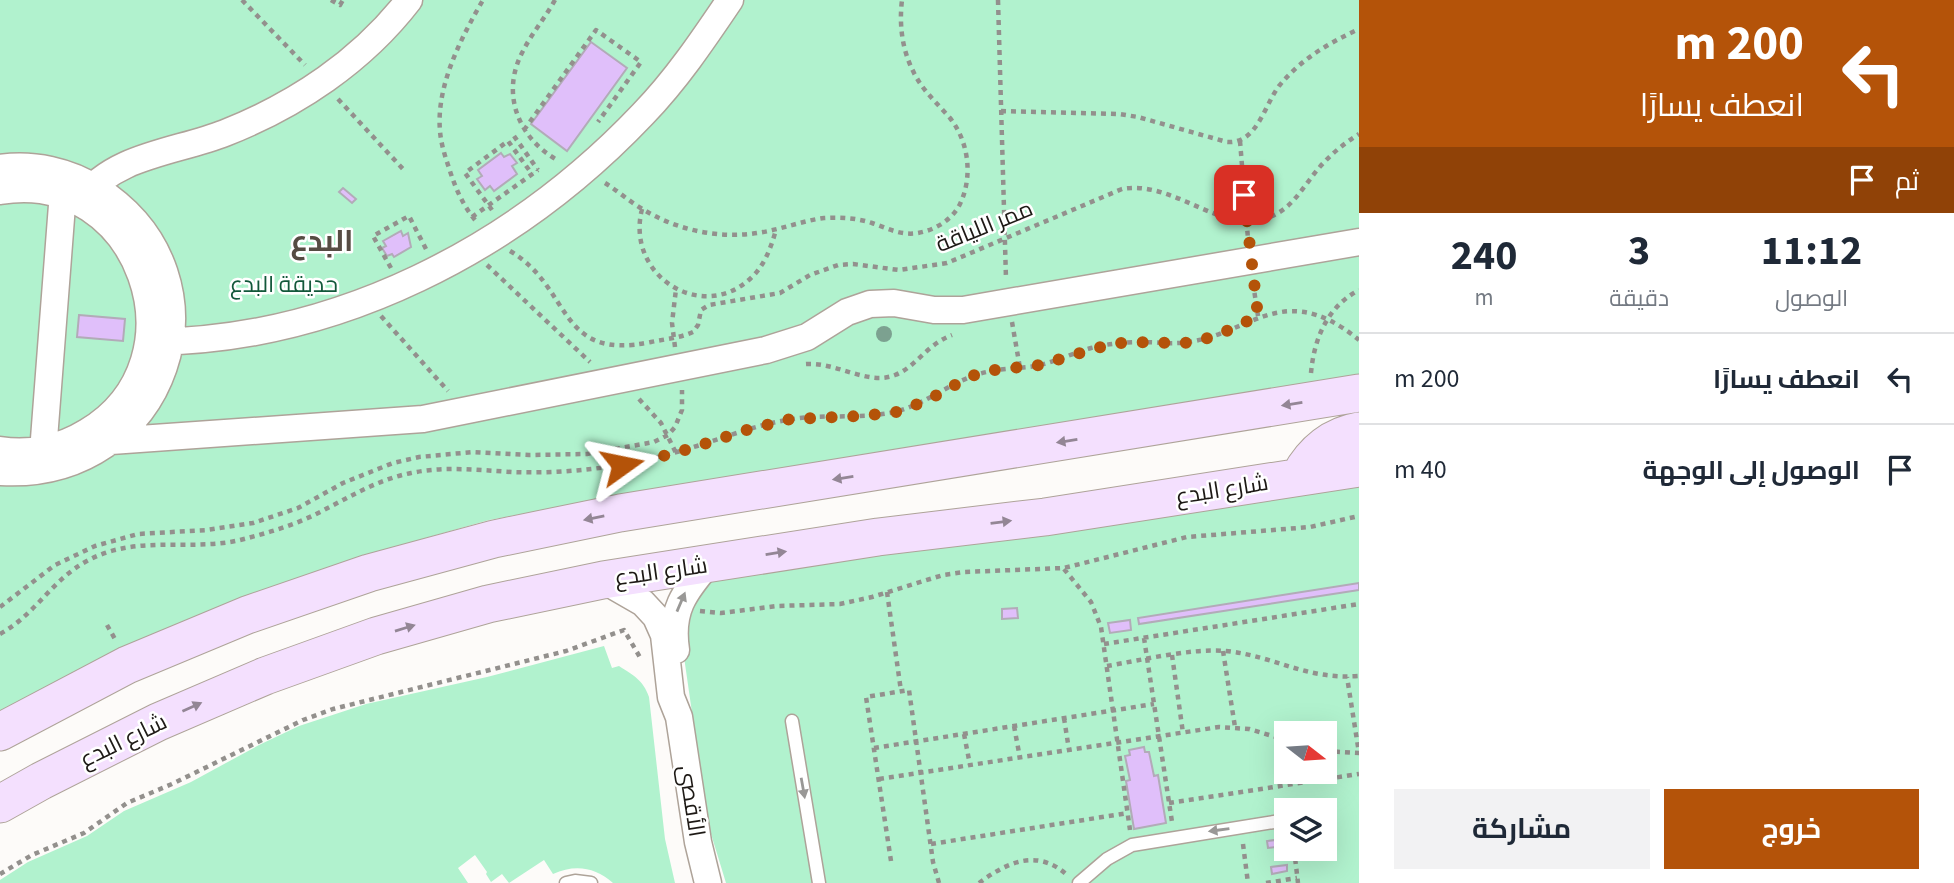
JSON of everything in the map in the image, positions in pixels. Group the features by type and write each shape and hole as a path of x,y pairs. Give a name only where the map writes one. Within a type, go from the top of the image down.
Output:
{"main road":[{"path":"0,732 127,665 247,615 369,573 494,539 621,513 1359,393"},
{"path":"1299,477 1306,464 1326,444 1359,431"},
{"name":"شارع البدع","path":"0,804 89,756 210,698 376,636 488,604 603,580 878,537 1045,517 1359,468"}],"street":[{"path":"0,191 75,190 120,167 197,143 252,121 323,83 369,44 409,0"},
{"path":"159,342 277,326 326,314 367,300 443,267 491,239 555,195 611,146 660,95 704,39 730,0"},
{"path":"0,168 25,167 125,210 155,252 167,281 170,301 159,342 113,412 43,460"},
{"path":"43,460 75,190"},
{"path":"111,441 387,423 466,411 786,345 870,304 894,303 949,311 1359,242"},
{"path":"0,472 43,460 78,461 111,441 139,414 150,397 166,362 159,342"},
{"path":"0,450 26,452 43,460"},
{"name":"الأقصى","path":"708,564 683,596 675,620 674,636 682,695 680,718 696,832 708,883"},
{"name":"الأقصى","path":"603,580 643,603 656,617 664,635 671,697 680,718"}],"lane":[{"path":"792,721 819,883"},
{"path":"1074,880 1132,845 1274,822"},
{"path":"566,883 591,883"}],"path":[{"path":"331,0 340,5 343,0"},
{"name":"ممر اللياقة","path":"483,0 445,82 440,115 443,147 453,184 472,217 491,239 539,273 572,322 594,341 625,347 693,332 705,306 780,293 824,269 853,264 899,270 931,267 962,257 1111,193 1133,187 1156,189 1218,215 1246,222"},
{"path":"555,0 522,52 514,76 515,113 524,130 547,154 613,188 662,220 706,233 753,234 835,217 914,234 939,226 958,207 967,183 968,170 964,143 952,120 922,87 908,60 901,30 902,0"},
{"path":"998,0 1005,237 1009,303 1020,368"},
{"path":"1001,111 1119,114 1227,142 1240,141 1251,133 1268,103 1293,70 1326,45 1359,29"},
{"path":"524,130 596,30 641,62 596,124"},
{"path":"1246,222 1269,217 1288,206 1328,157 1359,135"},
{"path":"514,136 555,195"},
{"path":"532,174 509,141 466,173 489,205 491,239 573,347 643,402 668,435 676,453"},
{"path":"1240,141 1250,261 1258,316"},
{"path":"472,217 538,170"},
{"path":"642,209 638,222 641,249 655,272 676,289 689,294 715,295 741,286 760,267 776,230"},
{"path":"403,262 391,268 373,236 409,216 427,249 415,255"},
{"path":"0,607 55,565 95,546 138,534 207,530 253,523 298,508 355,478 393,463 433,455 473,452 529,456 587,454 644,445 668,435 675,427 682,410 683,392 673,337 676,289"},
{"path":"1313,400 1311,372 1321,331 1343,300 1359,290"},
{"path":"367,300 466,411"},
{"path":"0,634 23,618 57,582 94,558 139,546 201,546 244,539 307,518 384,480 429,469 567,471 622,465 676,453 791,419 896,412 926,401 969,377 986,371 1049,363 1111,344 1139,341 1184,343 1202,340 1258,316 1293,311 1328,318 1359,340"},
{"path":"692,609 721,613 777,606 840,604 943,575 1064,568 1187,537 1300,528 1359,516"},
{"path":"1064,568 1091,602 1097,614 1104,644 1132,845"},
{"path":"887,592 901,691"},
{"path":"1104,644 1359,604"},
{"path":"0,874 32,855 84,834 127,803 303,720 333,709 566,651 624,630 633,641 644,667"},
{"path":"1144,638 1174,837"},
{"path":"1107,666 1172,655 1223,651 1305,673 1359,676"},
{"path":"1223,651 1236,727"},
{"path":"1172,655 1184,733"},
{"path":"1337,752 1359,753 1347,677"},
{"path":"891,861 866,697 909,690 930,844 939,883"},
{"path":"873,748 1154,704"},
{"path":"1064,718 1069,750"},
{"path":"1014,726 1020,758"},
{"path":"879,779 1236,727 1274,737"},
{"path":"964,734 970,765"},
{"path":"1169,803 1359,774"},
{"path":"930,844 1128,813"},
{"path":"1230,845 1254,842"},
{"path":"1243,843 1248,883"},
{"path":"979,883 1009,863 1032,859 1054,865 1074,880"},
{"path":"1266,883 1298,881 1296,861"}],"green space":[{"name":"حديقة البدع","path":"0,0 1359,0 1359,377 675,486 489,520 352,559 218,608 86,667 0,711"},
{"path":"1359,484 1359,883 726,883 708,824 681,636 681,624 706,584 717,578"},
{"path":"604,646 612,668 619,666 633,675 644,686 649,697 665,839 675,883 613,883 592,870 577,868 553,874 544,860 509,883 502,874 491,882 475,855 458,868 468,883 0,883 0,880 28,862 87,836 124,811 191,782 299,726 366,704 487,677"}],"building":[{"path":"591,42 627,68 567,151 531,124"},
{"path":"501,153 504,157 510,154 517,163 512,166 517,174 494,191 490,186 485,190 477,179 482,176 478,170"},
{"path":"343,188 356,199 352,203 339,192"},
{"path":"401,231 403,236 408,233 411,247 394,257 392,254 387,256 382,248 386,246 383,241"},
{"path":"79,315 125,319 123,341 77,337"},
{"path":"1359,583 1359,590 1139,624 1138,618"},
{"path":"1017,608 1018,618 1002,619 1002,609"},
{"path":"1130,620 1131,630 1110,633 1108,623"},
{"path":"1144,747 1145,752 1149,752 1154,776 1158,775 1166,823 1134,829 1125,756 1130,755 1129,750"},
{"path":"1274,840 1274,847 1268,848 1267,841"},
{"path":"1287,865 1287,871 1272,874 1271,867"}],"district":[{"name":"البدع","path":"322,241"}],"route":[{"path":"622,465 676,453 770,423 812,416 862,416 896,412 926,401 969,377 986,371 1040,365 1111,344 1148,341 1184,343 1202,340 1237,327 1258,316 1244,195"}]}
